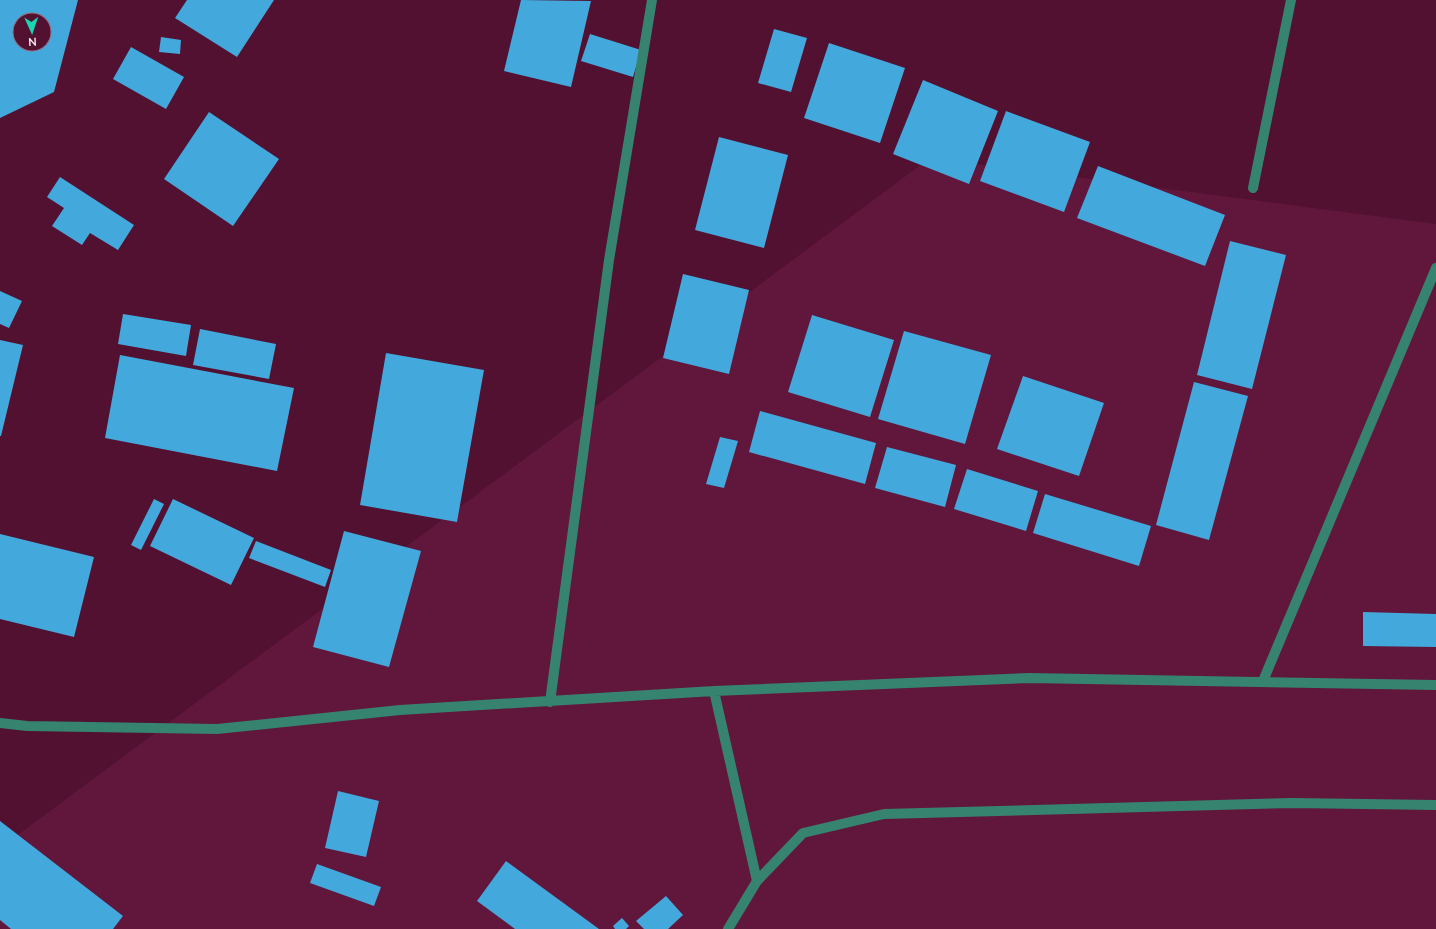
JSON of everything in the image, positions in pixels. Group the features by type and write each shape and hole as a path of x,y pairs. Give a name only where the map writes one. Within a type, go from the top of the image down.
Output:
{"street":[{"path":"550,702 609,260 652,0"},
{"path":"1253,188 1291,0"},
{"path":"1263,681 1436,268"},
{"path":"0,723 27,726 217,728 400,710 714,691 1029,678 1436,685"},
{"path":"714,691 757,881"},
{"path":"728,929 732,920 757,881 803,833 884,814 1292,803 1436,805"}],"shaded area":[{"path":"930,158 1436,224 1436,929 0,929 0,848"}],"building":[{"path":"0,0 78,0 54,92 0,118"},
{"path":"187,0 274,0 237,57 175,18"},
{"path":"521,0 591,1 571,87 504,71"},
{"path":"774,29 807,38 791,92 758,83"},
{"path":"590,34 641,50 633,77 581,61"},
{"path":"161,37 181,40 180,54 159,52"},
{"path":"829,43 905,68 880,143 804,118"},
{"path":"131,47 184,77 166,109 113,79"},
{"path":"923,80 998,111 969,184 893,154"},
{"path":"1006,111 1090,142 1064,212 980,181"},
{"path":"209,112 279,159 233,226 164,179"},
{"path":"719,137 788,155 764,248 695,230"},
{"path":"1098,166 1225,215 1205,266 1077,218"},
{"path":"60,177 134,225 118,250 90,233 82,245 52,226 64,208 47,197"},
{"path":"1230,241 1286,255 1252,389 1197,375"},
{"path":"683,274 749,290 729,374 663,358"},
{"path":"0,291 22,301 9,328 0,324"},
{"path":"123,314 191,325 186,356 118,344"},
{"path":"812,315 894,340 870,417 788,392"},
{"path":"200,329 276,344 269,379 193,365"},
{"path":"904,331 991,355 965,444 878,419"},
{"path":"0,340 23,345 1,436 0,436"},
{"path":"386,353 484,370 457,522 360,505"},
{"path":"120,355 294,388 277,471 105,438"},
{"path":"1023,376 1104,403 1079,476 997,449"},
{"path":"1194,382 1248,396 1209,540 1156,525"},
{"path":"760,411 876,443 865,484 749,452"},
{"path":"720,437 738,441 724,488 706,484"},
{"path":"887,447 956,465 945,507 875,488"},
{"path":"967,469 1038,491 1026,531 954,509"},
{"path":"1045,494 1151,526 1139,566 1033,533"},
{"path":"154,499 164,504 141,550 131,545"},
{"path":"173,499 254,538 231,585 150,546"},
{"path":"344,531 421,551 389,667 313,647"},
{"path":"0,534 94,557 74,637 0,619"},
{"path":"256,541 331,570 325,587 249,558"},
{"path":"1363,612 1436,614 1436,647 1363,646"},
{"path":"338,791 379,801 366,857 325,848"},
{"path":"0,821 123,916 113,929 11,929 0,920"},
{"path":"506,861 599,929 515,929 477,901"},
{"path":"317,864 381,887 374,906 310,883"},
{"path":"666,896 683,915 668,929 644,929 636,921"},
{"path":"622,918 629,926 626,929 615,929 613,926"}]}
